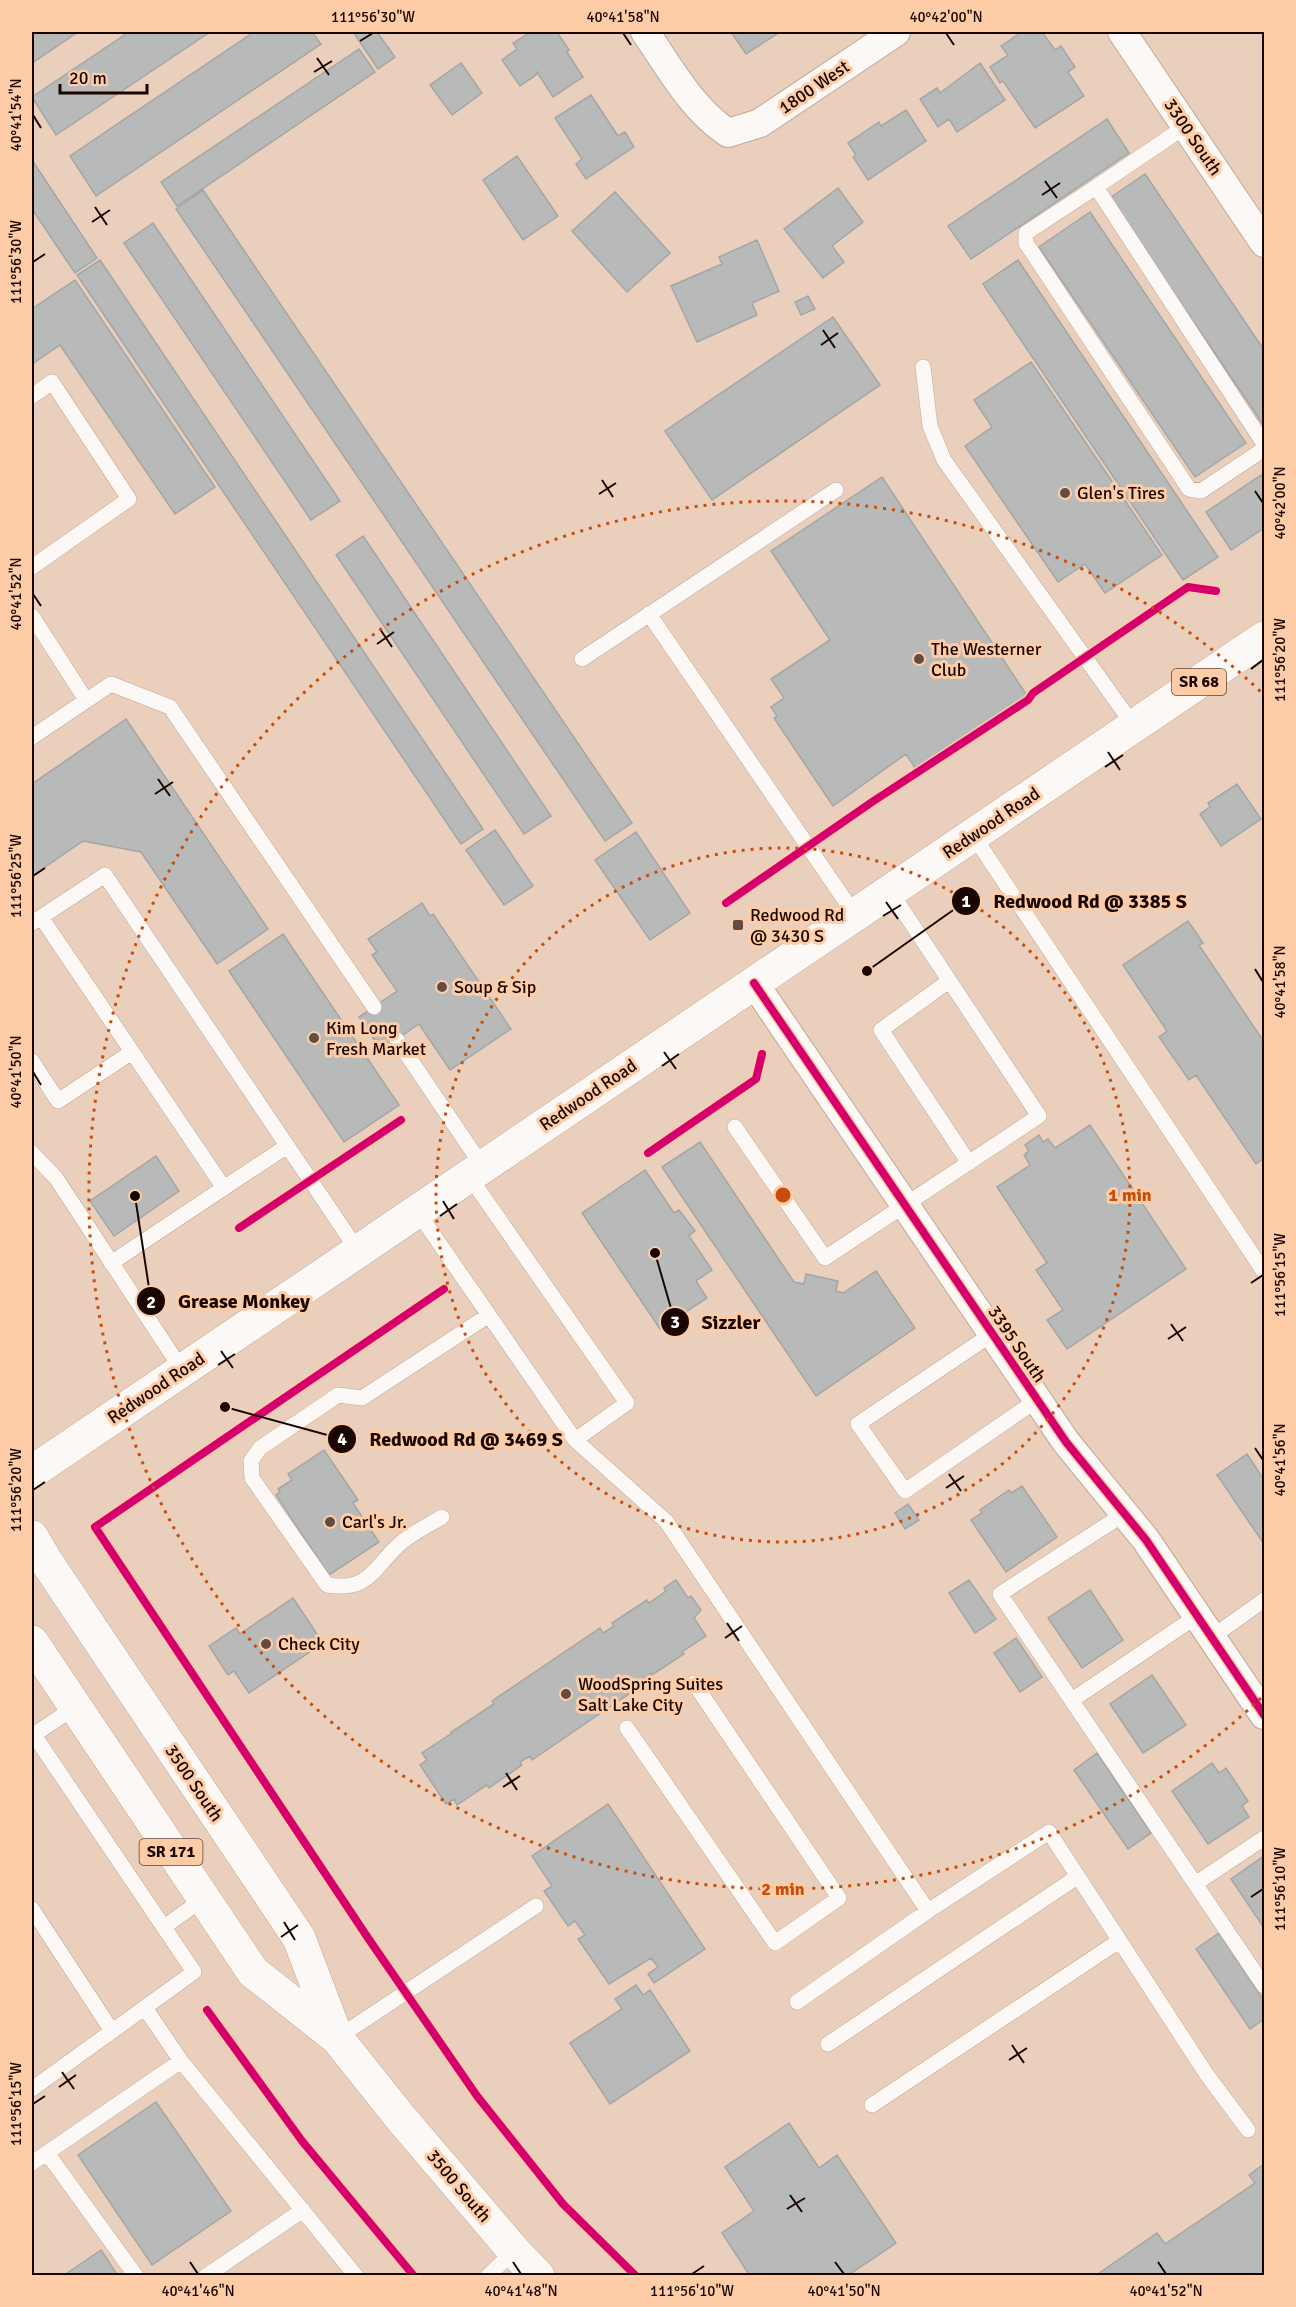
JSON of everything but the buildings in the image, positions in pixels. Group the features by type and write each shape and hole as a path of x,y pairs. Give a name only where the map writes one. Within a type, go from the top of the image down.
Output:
{"main road":[{"name":"Redwood Road","path":"32,1472 1264,638"},
{"name":"3500 South","path":"32,1537 52,1571 299,1938 337,2038"},
{"name":"3500 South","path":"32,1642 253,1971 337,2038 400,2117 538,2276"}],"street":[{"name":"1800 West","path":"645,32 693,102 715,124 728,133 760,123 896,32"},
{"name":"3300 South","path":"1122,32 1264,243"},
{"name":"3395 South","path":"754,983 1065,1442 1146,1540 1264,1715"}],"lane":[{"path":"1096,187 1264,447 1202,491 1189,489 1026,243 1026,233 1186,126"},
{"path":"923,367 930,426 944,460 1134,726"},
{"path":"32,396 51,382 129,499 32,567"},
{"path":"582,659 836,490"},
{"path":"649,614 855,915"},
{"path":"32,616 86,700"},
{"path":"32,737 111,684 170,707 375,1007"},
{"path":"973,835 1264,1272"},
{"path":"224,1188 132,1052 36,920 105,874 358,1251"},
{"path":"735,1127 825,1258 1039,1116 890,891"},
{"path":"949,981 881,1030 969,1163"},
{"path":"397,1040 476,1171 627,1403 575,1440"},
{"path":"32,1061 58,1101 132,1052"},
{"path":"111,1263 287,1146"},
{"path":"32,1153 56,1179 84,1225 183,1370"},
{"path":"417,1211 575,1440 666,1521 928,1911"},
{"path":"442,1517 402,1542 360,1584 344,1588 327,1585 252,1478 251,1461 260,1448 338,1395 362,1398 489,1316"},
{"path":"992,1334 858,1424 906,1491 1037,1400"},
{"path":"1124,1514 1000,1594 1264,1986"},
{"path":"1072,1700 1204,1627 1264,1600"},
{"path":"627,1728 775,1943 839,1898 694,1683"},
{"path":"32,2089 194,1972 33,1736 75,1707"},
{"path":"797,2002 928,1911 1048,1832 1207,2075 1248,2130"},
{"path":"1196,1884 1264,1838"},
{"path":"828,2044 1077,1877"},
{"path":"164,1927 203,1899"},
{"path":"337,2038 536,1906"},
{"path":"32,1909 112,2031"},
{"path":"872,2105 1119,1941"},
{"path":"145,2008 181,2061 356,2276"},
{"path":"32,2163 181,2061"},
{"path":"47,2153 136,2276"},
{"path":"206,2276 303,2210"},
{"path":"488,2276 514,2251"}],"cycle path":[{"path":"726,903 872,802 1028,700 1033,693 1188,587 1216,591"},
{"path":"754,983 1066,1442 1146,1540 1264,1715"},
{"path":"648,1153 756,1079 762,1054"},
{"path":"239,1228 401,1120"},
{"path":"444,1289 95,1527 368,1938 477,2096 563,2204 636,2276"},
{"path":"207,2010 302,2141 414,2276"}],"place":[{"name":"Glen's Tires","path":"1065,493"},
{"name":"The Westerner Club","path":"919,659"},
{"name":"Redwood Rd @ 3430 S","path":"738,925"},
{"name":"Redwood Rd @ 3385 S","path":"867,971"},
{"name":"Soup & Sip","path":"442,987"},
{"name":"Kim Long Fresh Market","path":"314,1038"},
{"name":"Grease Monkey","path":"135,1196"},
{"name":"Sizzler","path":"655,1253"},
{"name":"Redwood Rd @ 3469 S","path":"225,1407"},
{"name":"Carl's Jr.","path":"330,1522"},
{"name":"Check City","path":"266,1644"},
{"name":"WoodSpring Suites Salt Lake City","path":"566,1694"}]}
